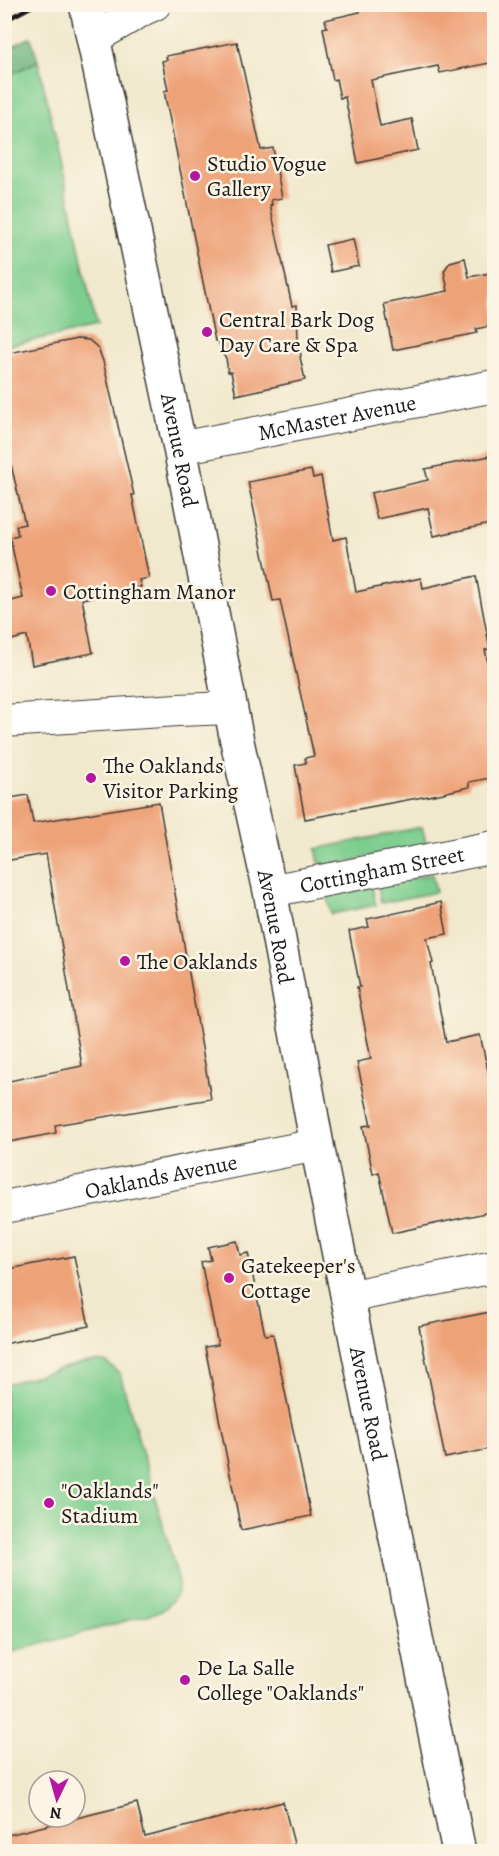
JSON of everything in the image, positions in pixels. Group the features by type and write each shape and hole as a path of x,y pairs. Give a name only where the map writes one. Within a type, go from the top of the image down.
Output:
{"main road":[{"name":"Avenue Road","path":"86,4 180,448 270,891 317,1145 459,1851"}],"street":[{"path":"94,38 155,4"},
{"name":"McMaster Avenue","path":"180,448 495,386"},
{"path":"4,721 231,708"},
{"name":"Cottingham Street","path":"270,891 495,847"},
{"name":"Oaklands Avenue","path":"4,1207 317,1145"},
{"path":"347,1297 495,1267"}],"green space":[{"path":"31,37 38,61 5,77 5,50"},
{"path":"38,61 96,327 5,346 5,77"},
{"path":"422,827 427,846 330,865 319,863 316,849"},
{"path":"432,874 436,892 381,903 378,885"},
{"path":"372,887 376,905 331,914 327,896"},
{"path":"89,1361 105,1361 120,1374 179,1582 176,1595 162,1611 5,1654 5,1384"}],"building":[{"path":"383,4 495,4 495,62 440,73 438,66 371,80 380,126 412,119 418,150 358,163 345,97 340,98 336,79 333,80 323,28 327,27 325,20"},
{"path":"237,42 261,150 273,148 282,198 271,200 272,205 270,205 292,306 297,305 298,340 305,380 236,395 226,358 218,340 215,341 164,91 168,90 162,61 167,60 166,56"},
{"path":"353,239 359,266 331,272 325,245"},
{"path":"465,258 469,277 495,272 495,325 476,329 477,333 393,350 384,304 448,291 444,271 450,262"},
{"path":"77,339 89,340 98,348 103,361 134,495 132,495 149,578 139,580 141,587 82,599 93,653 32,665 27,636 4,642 4,603 23,598 10,537 18,535 16,526 25,524 4,435 4,354"},
{"path":"495,455 495,523 434,536 428,508 377,519 371,493 428,480 425,469"},
{"path":"311,470 313,478 321,476 333,540 346,537 356,592 421,578 423,588 476,576 490,649 485,650 495,693 495,777 469,782 469,787 439,794 305,819 295,765 306,763 305,758 314,756 280,600 273,601 248,482"},
{"name":"The Oaklands","path":"28,795 33,823 159,802 211,1099 55,1125 56,1133 4,1143 4,1082 82,1066 46,854 4,861 4,799"},
{"path":"441,902 447,934 427,938 433,963 431,964 446,1042 480,1035 495,1102 495,1211 392,1233 379,1172 373,1174 363,1126 371,1125 357,1062 371,1059 349,931 369,927 367,919"},
{"path":"237,1241 240,1255 248,1253 265,1335 273,1334 311,1516 241,1530 205,1347 218,1345 201,1262 211,1260 208,1247"},
{"path":"74,1256 89,1326 4,1344 4,1270"},
{"path":"495,1311 495,1448 445,1458 419,1326"},
{"path":"283,1802 296,1851 4,1851 4,1836 32,1829 87,1829 87,1815 137,1803 145,1837"}],"railway":[{"path":"4,21 36,4"}],"place":[{"name":"Studio Vogue Gallery","path":"195,176"},
{"name":"Central Bark Dog Day Care & Spa","path":"207,332"},
{"name":"Cottingham Manor","path":"51,591"},
{"name":"The Oaklands Visitor Parking","path":"91,778"},
{"name":"The Oaklands","path":"125,961"},
{"name":"Gatekeeper's Cottage","path":"229,1278"},
{"name":"\"Oaklands\" Stadium","path":"49,1503"},
{"name":"De La Salle College \"Oaklands\"","path":"185,1680"}]}
